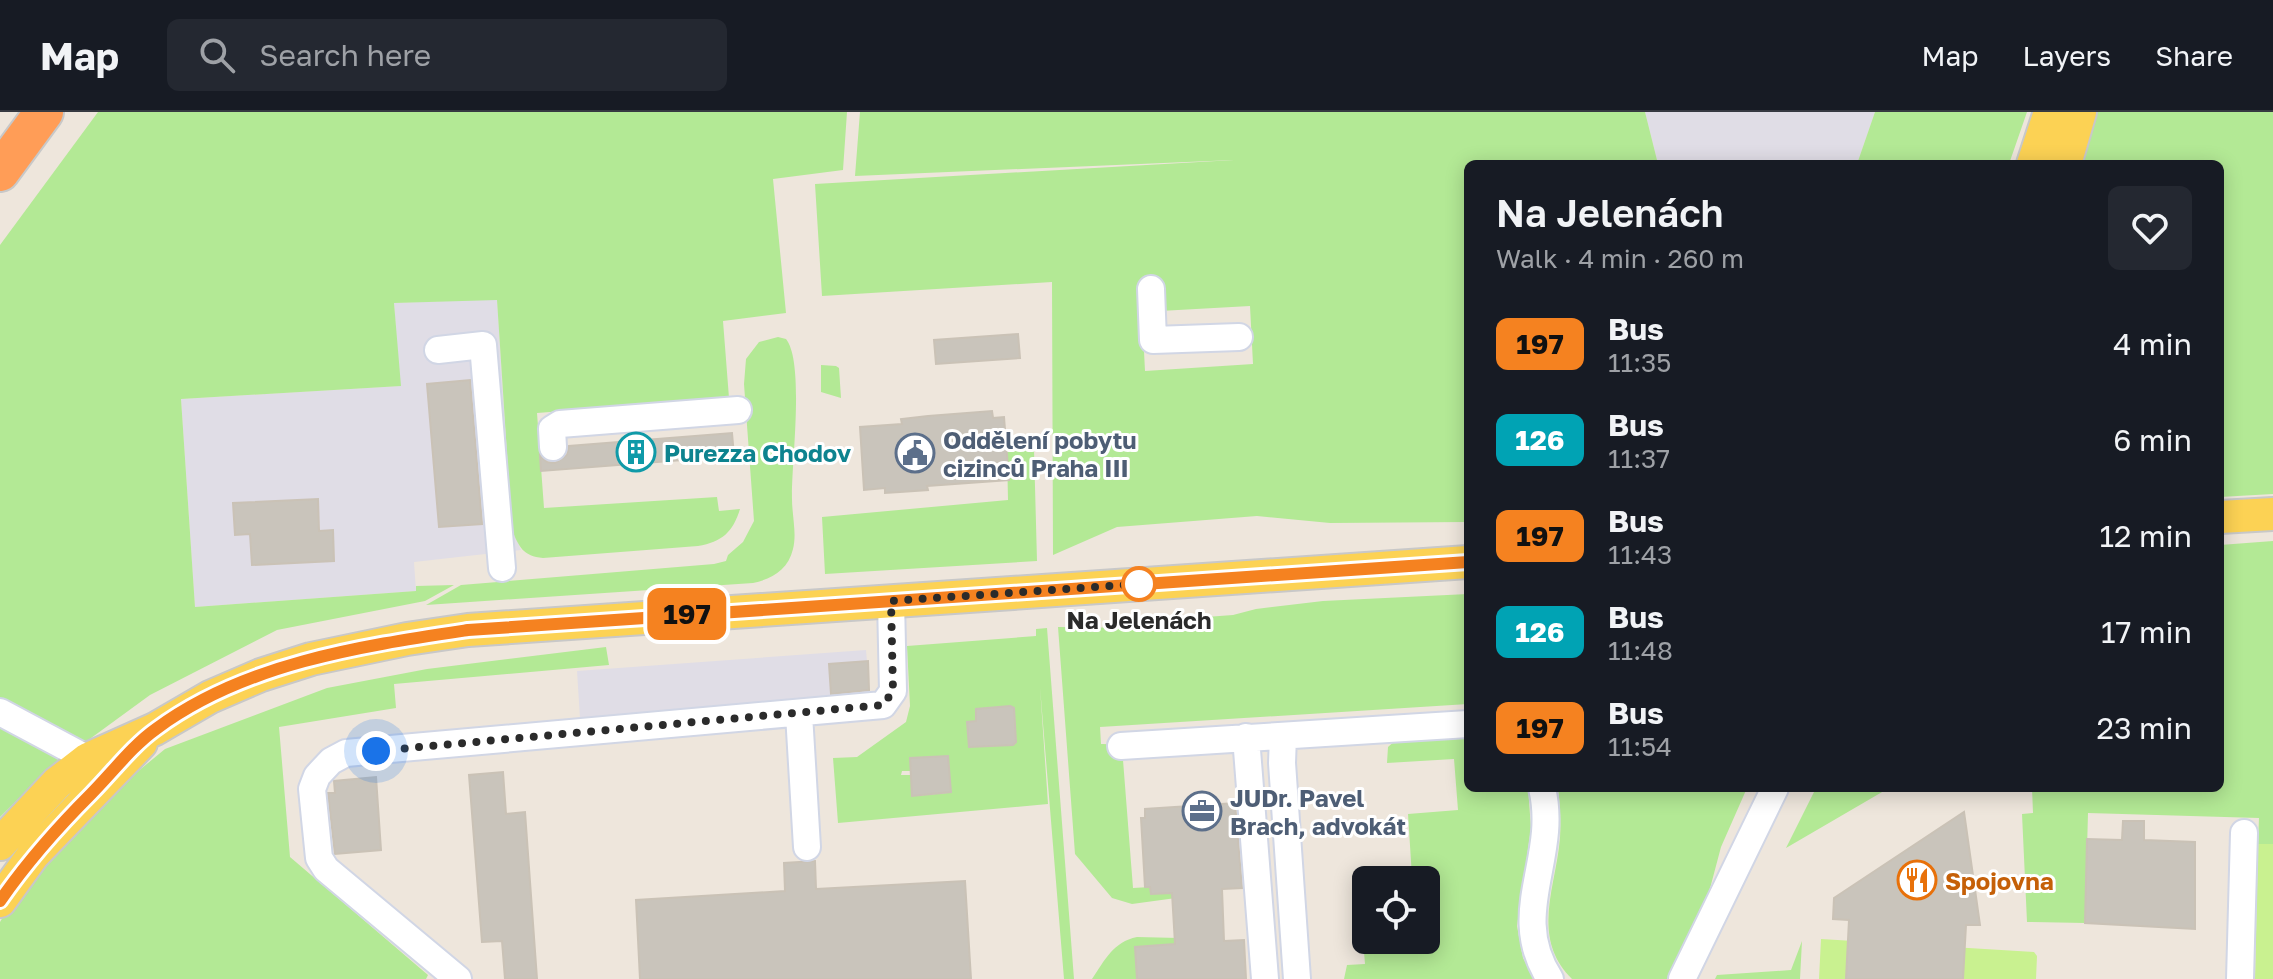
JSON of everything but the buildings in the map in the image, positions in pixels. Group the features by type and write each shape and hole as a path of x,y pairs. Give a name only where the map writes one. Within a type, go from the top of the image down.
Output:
{"highway":[{"path":"0,172 44,112"}],"main road":[{"path":"2034,160 2050,112"},
{"path":"2066,160 2080,112"},
{"path":"2224,517 2273,514"},
{"path":"0,844 57,783 88,759 155,729 210,697 261,675 337,653 407,639 468,630 1464,562"},
{"path":"0,901 33,855 155,729"}],"street":[{"path":"1151,289 1153,340 1239,337"},
{"path":"438,350 483,345 502,568"},
{"path":"553,447 552,429 560,424 738,410"},
{"path":"458,979 326,869 319,858 312,789 317,776 331,761 346,753 883,705 893,691 891,601"},
{"path":"0,712 88,759"},
{"path":"799,714 807,847"},
{"path":"1121,746 1464,724"},
{"path":"1283,736 1297,979"},
{"path":"1246,737 1265,979"},
{"path":"1542,792 1547,833 1533,900 1531,928 1534,948 1550,979"},
{"path":"1682,979 1773,792"},
{"path":"2240,979 2244,833"}],"shaded area":[{"path":"1645,112 1875,112 1858,160 1657,160"},
{"path":"497,299 512,529 521,550 414,562 416,591 195,607 181,399 400,386 394,303"},
{"path":"866,650 870,697 580,718 577,671"}],"green space":[{"path":"98,112 847,112 843,170 773,179 786,313 723,321 729,398 537,413 544,508 717,497 719,511 740,509 734,524 720,539 698,546 543,558 526,553 512,530 497,300 394,303 401,386 181,399 195,607 416,591 416,586 454,585 425,601 277,630 150,695 50,768 0,817 0,245"},
{"path":"860,112 1645,112 1657,160 1464,160 1464,522 1330,523 1257,516 1117,527 1053,555 1052,282 822,296 815,184 1234,160 855,176","holes":["1250,306 1253,364 1145,371 1142,312"]},
{"path":"1875,112 2027,112 2010,160 1858,160"},
{"path":"2096,112 2273,112 2273,494 2224,497 2224,160 2084,160"},
{"path":"778,337 786,339 792,351 796,415 792,499 794,543 791,556 778,572 753,583 426,605 461,585 726,561 728,555 743,542 754,521 744,384 746,359 759,342"},
{"path":"821,365 839,368 841,398 821,392"},
{"path":"1034,449 1037,561 825,574 822,517 1008,500 1007,452"},
{"path":"2273,541 2273,844 2258,844 2259,818 2088,813 2085,923 2027,922 2022,814 2033,813 2032,792 2224,792 2224,545"},
{"path":"1464,594 1464,704 1100,727 1101,744 1115,748 1123,760 1133,888 1150,887 1151,894 1176,893 1176,898 1132,904 1112,898 1075,854 1058,627 1138,628 1138,622 1233,615 1323,601"},
{"path":"1047,628 1074,979 1064,979 1040,687 1048,804 838,823 833,758 857,757 906,722 910,706 907,646 1036,636 1036,629","holes":["1010,706 1012,745 978,747 977,726 967,726 967,722 976,721 976,709","944,756 947,793 913,796 911,775 901,775 902,771 911,771 910,758"]},
{"path":"606,647 609,665 394,684 396,708 279,727 290,857 428,975 426,979 0,979 0,922 6,912 79,820 165,749 327,688 427,669"},
{"path":"1464,734 1464,792 1528,792 1531,828 1517,926 1523,958 1534,979 1344,979 1347,965 1365,964 1364,954 1440,954 1440,866 1411,866 1408,814 1458,810 1454,759 1387,763 1388,747 1397,739"},
{"path":"1558,792 1745,792 1721,847 1708,896 1669,979 1572,979 1559,963 1552,947 1549,912 1560,838"},
{"path":"1814,792 1882,792 1786,848"},
{"path":"2258,844 2273,844 2273,979 2255,979"},
{"path":"1137,937 1179,938 1179,944 1136,947 1137,979 1092,979 1116,947"},
{"path":"1821,939 2034,952 2037,956 2036,979 1819,979"},
{"path":"1802,941 1800,979 1715,979 1717,975 1791,970"}],"bus line":[{"name":"197","path":"0,901 33,855 155,729 210,697 261,675 351,649 468,630 1464,562"}],"place":[{"name":"Purezza Chodov","path":"636,452"},
{"name":"Oddělení pobytu cizinců Praha III","path":"915,453"},
{"name":"Na Jelenách","path":"1139,584"},
{"name":"JUDr. Pavel Brach, advokát","path":"1202,811"},
{"name":"Spojovna","path":"1917,880"}],"route":[{"path":"376,751 883,705 893,691 891,601 1139,584"}]}
